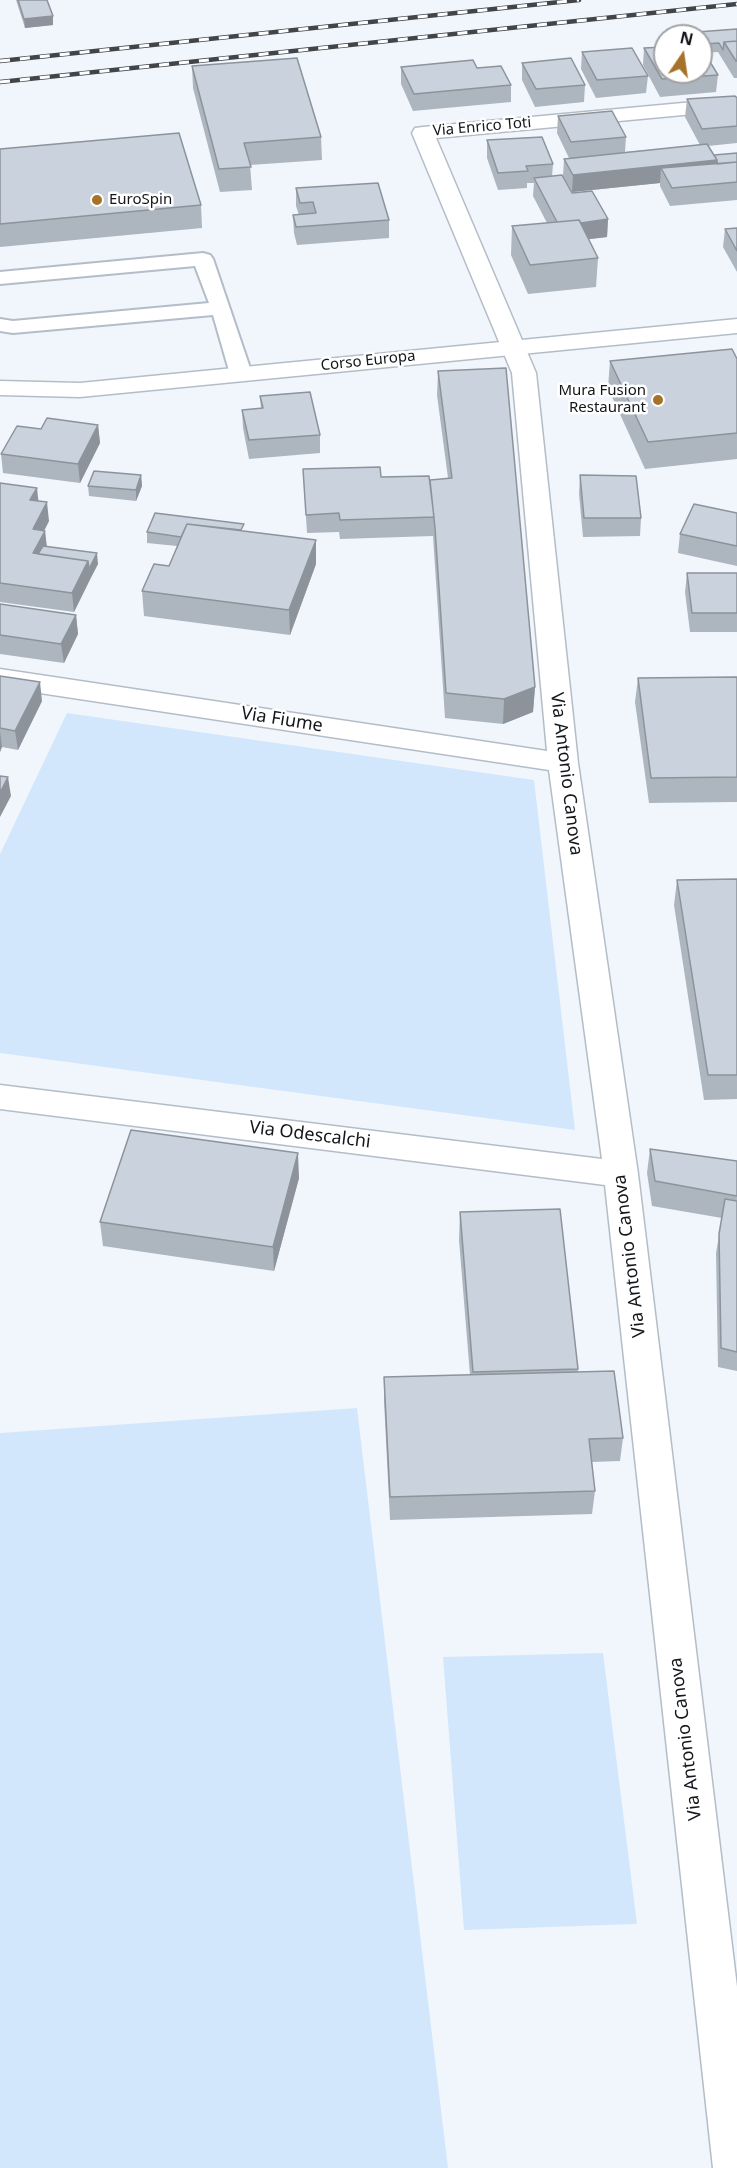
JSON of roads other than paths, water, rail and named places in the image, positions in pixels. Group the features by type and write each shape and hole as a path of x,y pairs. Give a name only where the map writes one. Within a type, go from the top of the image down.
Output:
{"street":[{"name":"Via Enrico Toti","path":"512,347 423,133 737,104"},
{"name":"Corso Europa","path":"1,389 80,390 737,326"},
{"name":"Via Antonio Canova","path":"512,347 524,373 563,763 621,1174 736,2168"},
{"name":"Via Fiume","path":"0,678 563,763"},
{"name":"Via Odescalchi","path":"0,1097 621,1174"}],"lane":[{"path":"0,278 203,259 221,308 240,374"},
{"path":"0,325 13,327 221,308"}],"railway":[{"path":"0,61 579,0"},
{"path":"0,82 737,4"}],"place":[{"name":"EuroSpin","path":"97,200"},
{"name":"Mura Fusion Restaurant","path":"658,400"}]}
